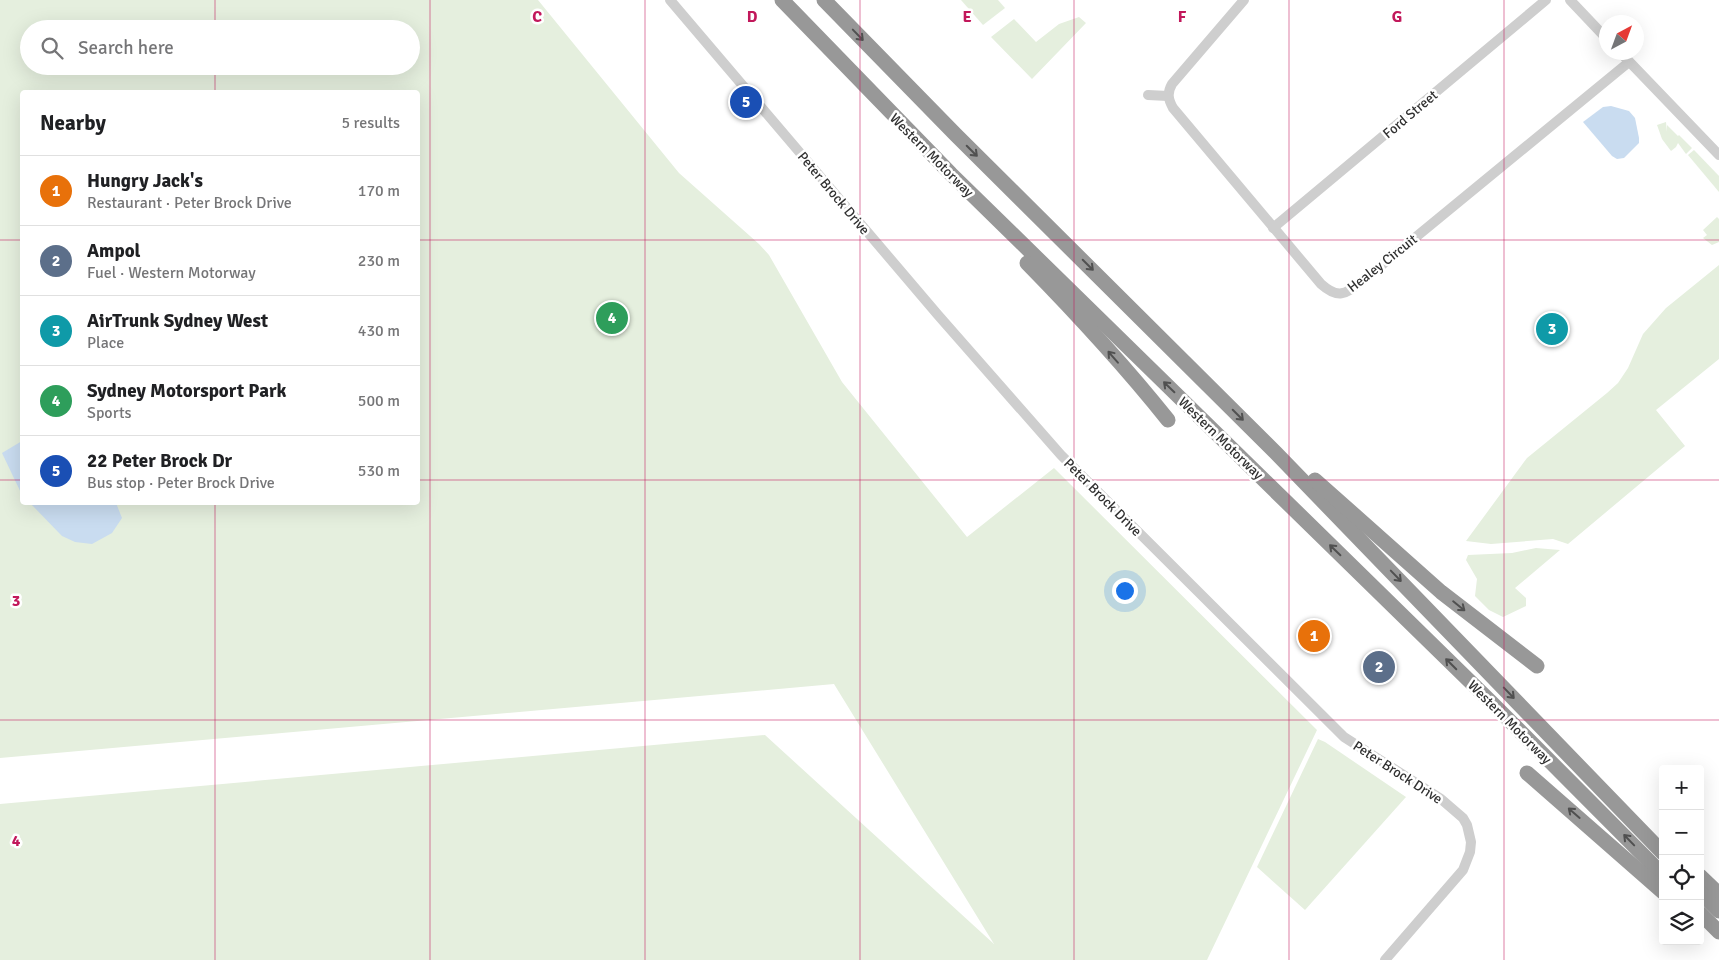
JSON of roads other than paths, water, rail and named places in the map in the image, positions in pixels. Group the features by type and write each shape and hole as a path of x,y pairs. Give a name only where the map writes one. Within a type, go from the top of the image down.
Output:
{"highway":[{"name":"Western Motorway","path":"782,0 951,174 1512,723 1659,871"},
{"name":"Western Motorway","path":"824,0 950,129 1276,453 1659,849"},
{"path":"951,174 1001,236 1062,299 1168,420"},
{"path":"1276,453 1286,453 1441,592 1537,666"},
{"path":"1527,772 1659,888"},
{"path":"1599,788 1659,837"},
{"path":"1704,880 1719,894"},
{"path":"1704,896 1719,911"},
{"path":"1704,917 1719,933"},
{"path":"1704,923 1719,933"}],"street":[{"name":"Peter Brock Drive","path":"670,0 931,308 1061,455 1344,737 1441,799 1463,818 1467,825 1470,842 1470,852 1463,870 1385,960"},
{"path":"1148,95 1168,96 1172,84 1244,0"},
{"name":"Ford Street","path":"1273,228 1546,0"},
{"path":"1570,0 1599,31"},
{"path":"1629,62 1719,155"},
{"name":"Healey Circuit","path":"1168,96 1173,108 1273,228 1321,284 1330,292 1337,294 1345,292 1372,273 1629,62"}],"water":[{"path":"1611,106 1629,111 1635,118 1639,143 1624,158 1617,159 1612,156 1583,122 1603,107"},
{"path":"20,442 20,491 2,453"},
{"path":"32,505 117,505 122,518 112,533 92,544 75,542 62,536"}],"place":[{"name":"22 Peter Brock Dr","path":"746,102"},
{"name":"Sydney Motorsport Park","path":"612,318"},
{"name":"AirTrunk Sydney West","path":"1552,329"},
{"name":"Hungry Jack's","path":"1314,636"},
{"name":"Ampol","path":"1379,667"}]}
